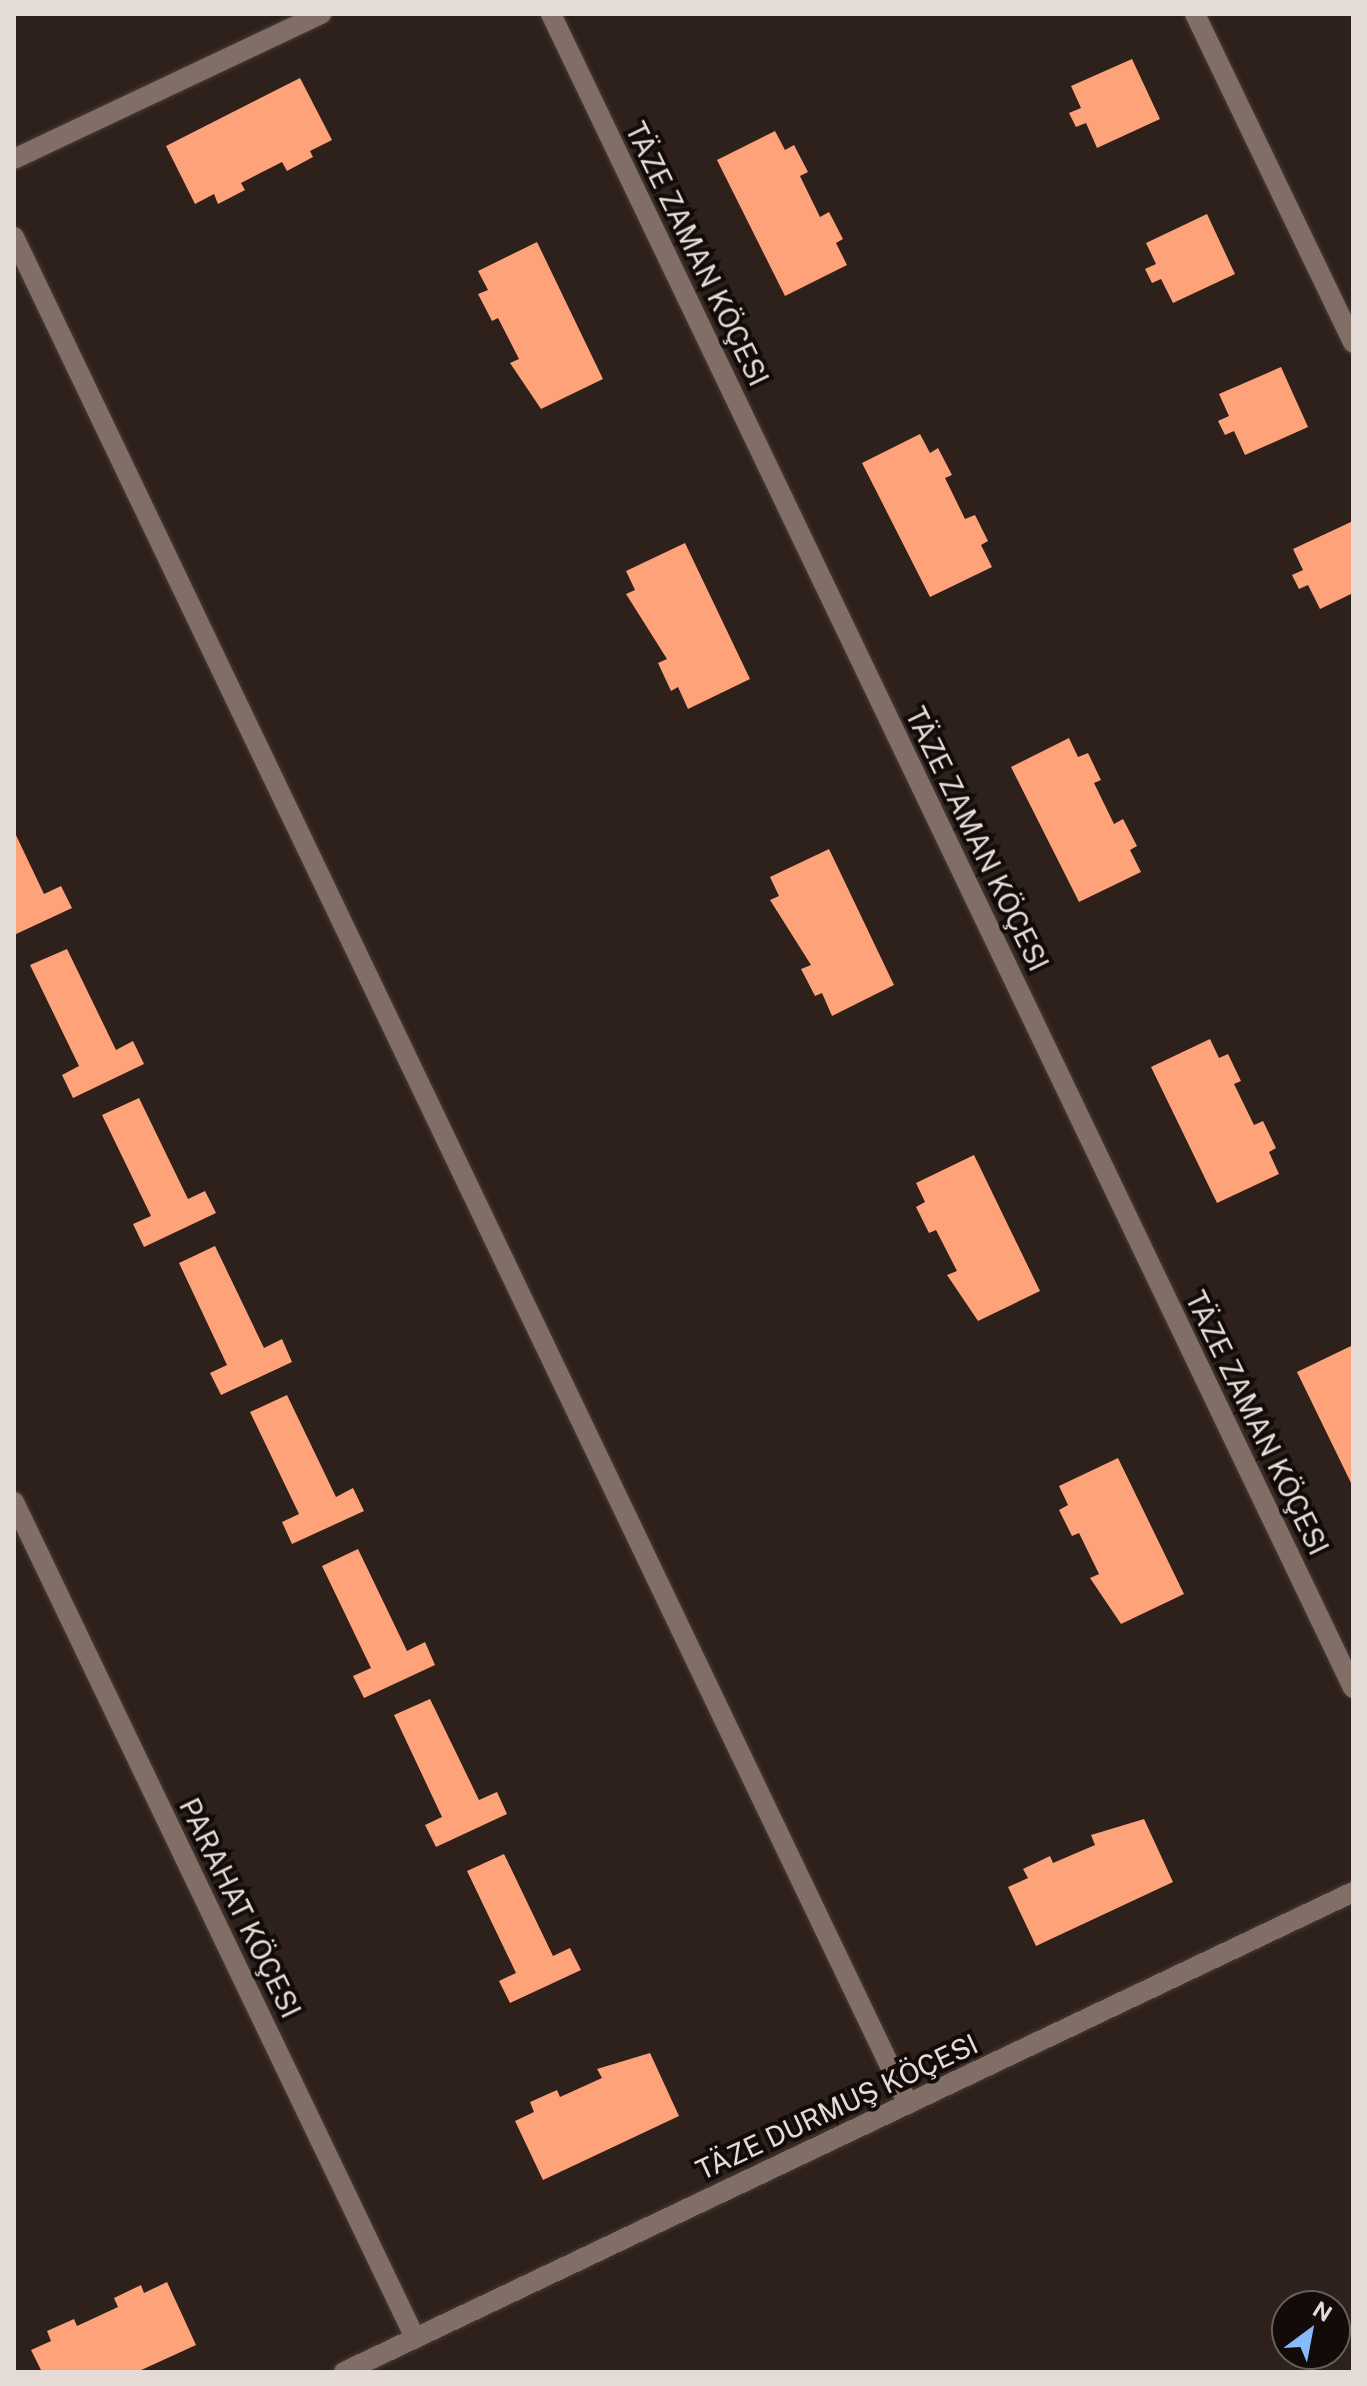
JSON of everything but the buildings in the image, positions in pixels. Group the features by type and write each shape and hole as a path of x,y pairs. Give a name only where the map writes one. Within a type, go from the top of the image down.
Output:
{"street":[{"path":"14,159 321,14"},
{"name":"TÄZE ZAMAN KÖÇESI","path":"551,14 1353,1688"},
{"path":"1195,14 1353,343"},
{"path":"14,237 908,2104"},
{"name":"PARAHAT KÖÇESI","path":"14,1502 415,2338"},
{"name":"TÄZE DURMUŞ KÖÇESI","path":"344,2372 1353,1892"}]}
